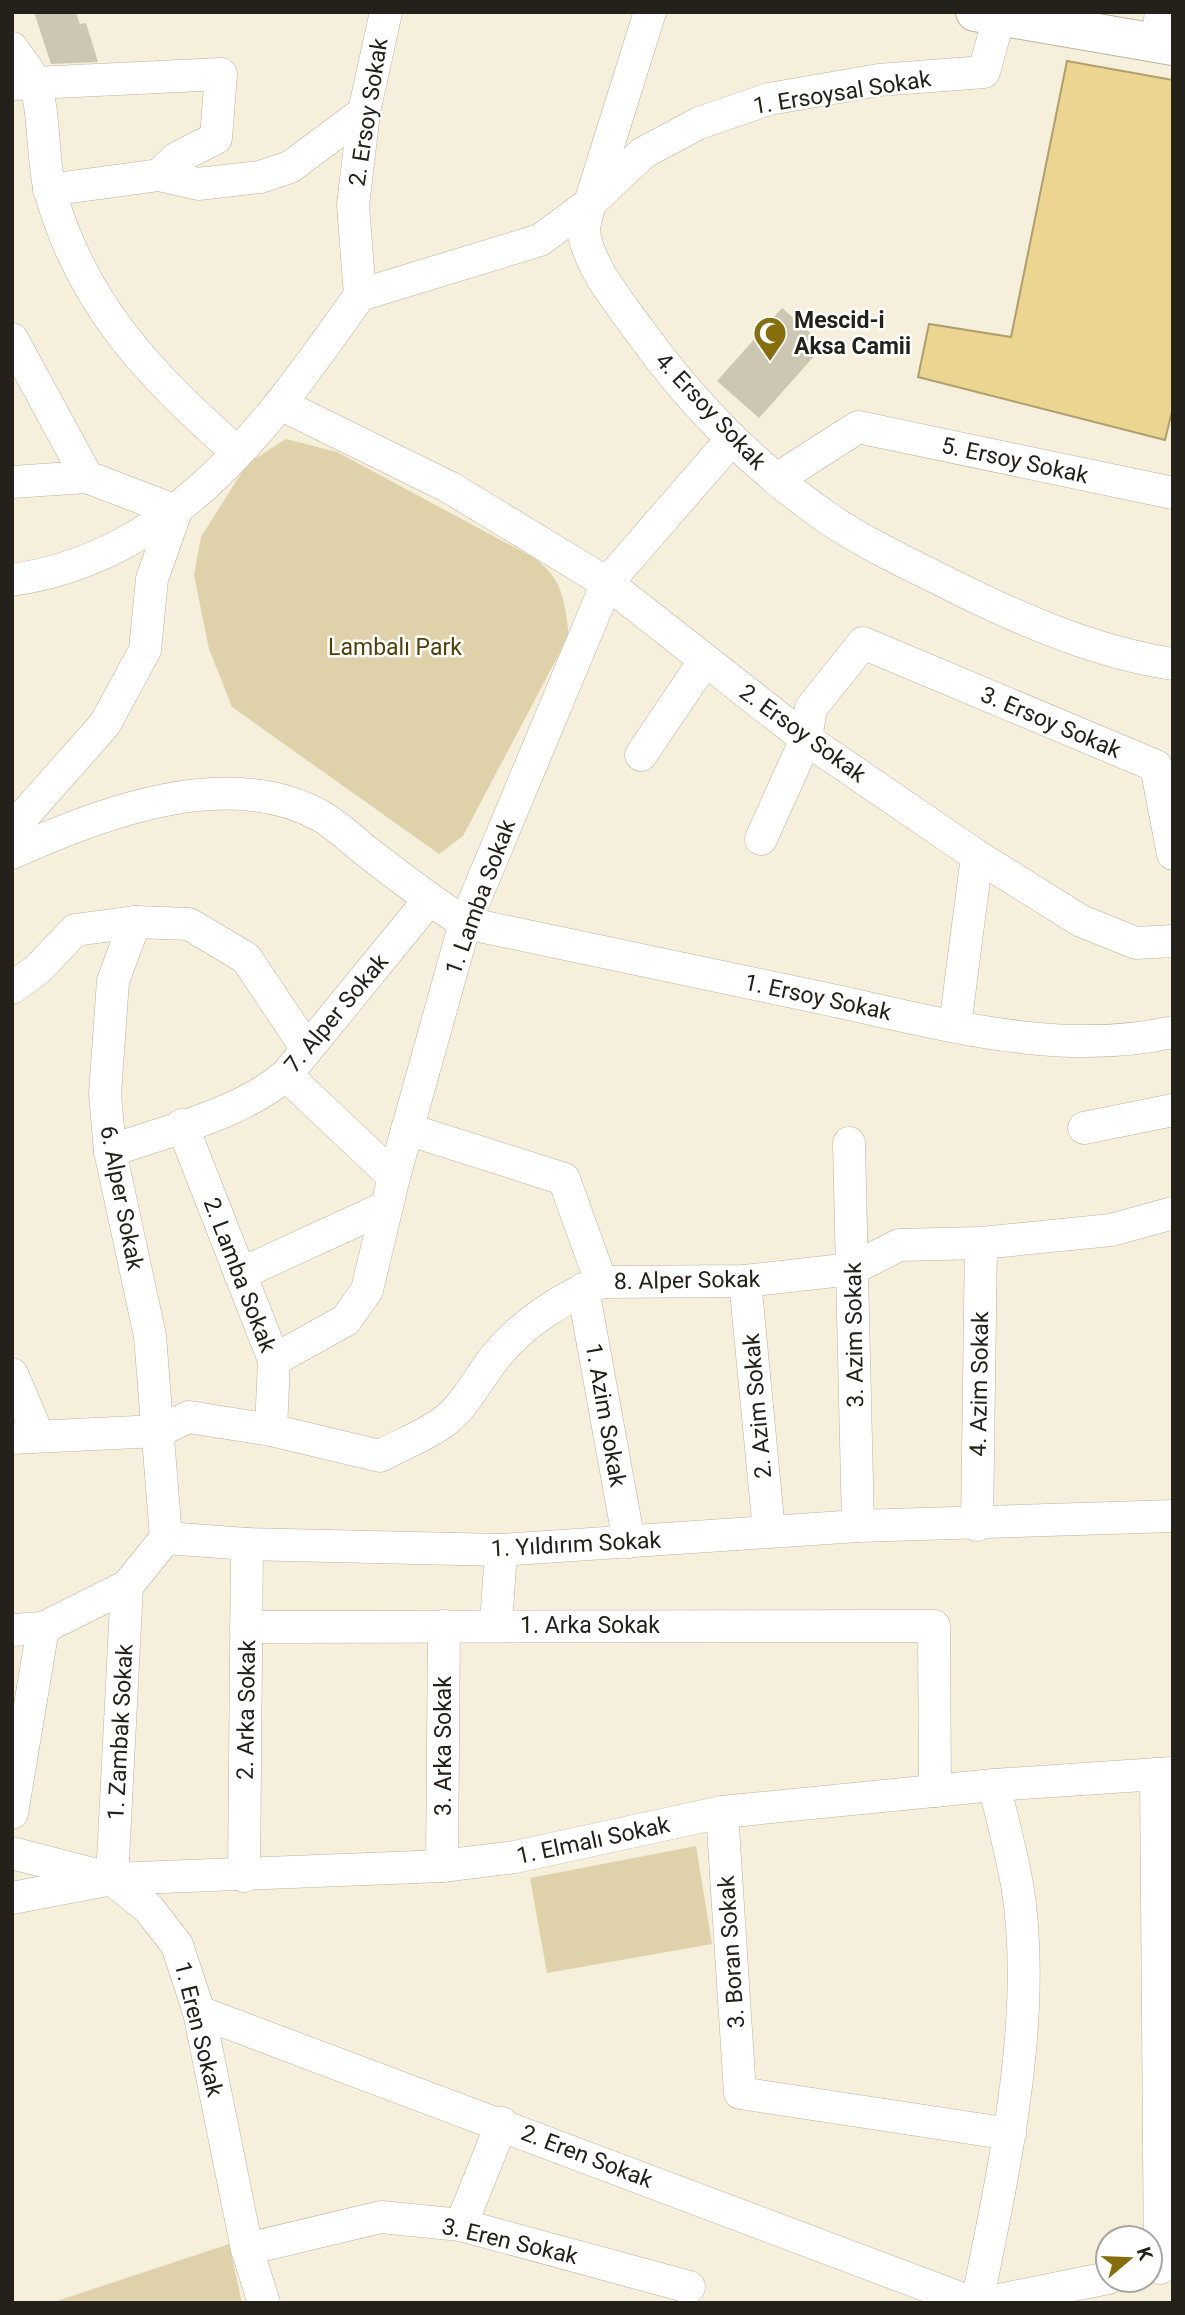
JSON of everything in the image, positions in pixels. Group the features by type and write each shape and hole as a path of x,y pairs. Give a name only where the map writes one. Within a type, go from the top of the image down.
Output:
{"street":[{"name":"2. Ersoy Sokak","path":"360,295 354,205 364,112 386,12"},
{"name":"4. Ersoy Sokak","path":"650,12 590,203 584,232 603,281 652,348 732,439 777,479 830,520 1016,617 1147,660 1173,664"},
{"path":"987,15 1164,34"},
{"name":"1. Ersoysal Sokak","path":"590,203 643,153 699,123 769,99 879,80 984,72 987,15"},
{"path":"12,48 49,190 72,250 97,301 136,355 174,397 237,452"},
{"path":"23,82 222,74 216,138 177,158 159,175"},
{"path":"49,190 159,175 198,184 260,177 290,167 364,112"},
{"path":"12,580 34,576 115,550 176,511 282,405 360,295 540,240 590,203"},
{"path":"12,339 87,477"},
{"name":"2. Ersoy Sokak","path":"282,405 449,487 607,583 806,739 976,856 1081,921 1136,943 1173,941"},
{"name":"5. Ersoy Sokak","path":"777,479 858,427 1173,493"},
{"name":"1. Lamba Sokak","path":"274,1360 346,1320 367,1290 394,1177 465,923 607,583 732,439"},
{"path":"16,473 87,477 176,511"},
{"path":"12,829 105,724 145,650 152,579 176,511"},
{"name":"3. Ersoy Sokak","path":"806,739 811,708 863,643 1156,766 1173,854"},
{"path":"641,755 705,660"},
{"path":"761,839 806,739"},
{"path":"12,853 80,822 158,801 227,794 281,798 321,816 429,900 465,923"},
{"path":"955,1026 976,856"},
{"name":"7. Alper Sokak","path":"110,1151 242,1104 272,1087 286,1075 429,900"},
{"path":"12,988 38,969 75,930 135,922 189,924 246,958 307,1049"},
{"name":"6. Alper Sokak","path":"135,922 113,981 104,1094 110,1151 150,1336 166,1538"},
{"name":"1. Ersoy Sokak","path":"465,923 955,1026 1065,1043 1144,1038 1173,1032"},
{"path":"286,1075 394,1177"},
{"path":"1084,1128 1173,1110"},
{"name":"2. Lamba Sokak","path":"182,1125 274,1360 271,1430"},
{"name":"1. Azim Sokak","path":"407,1129 564,1180 592,1285 629,1542"},
{"name":"3. Azim Sokak","path":"849,1143 858,1526"},
{"path":"240,1274 386,1207"},
{"name":"8. Alper Sokak","path":"25,1437 158,1431 189,1417 271,1430 380,1456 442,1423 471,1393 505,1348 531,1322 592,1285 746,1281 852,1269 899,1245 981,1243 1111,1230 1173,1213"},
{"name":"4. Azim Sokak","path":"977,1525 981,1243"},
{"name":"2. Azim Sokak","path":"746,1281 769,1531"},
{"path":"12,1374 25,1437"},
{"name":"1. Yıldırım Sokak","path":"166,1538 247,1544 501,1549 858,1526 977,1525 1173,1516"},
{"path":"12,1813 28,1629 127,1586 166,1538"},
{"name":"2. Arka Sokak","path":"244,1876 247,1544"},
{"path":"496,1625 501,1549"},
{"name":"1. Zambak Sokak","path":"112,1879 127,1586"},
{"name":"1. Arka Sokak","path":"247,1626 934,1626 935,1791"},
{"name":"3. Arka Sokak","path":"442,1866 444,1626"},
{"path":"1161,2224 1164,1774"},
{"name":"1. Elmalı Sokak","path":"12,1898 112,1879 244,1876 442,1866 515,1857 722,1812 994,1785 1164,1774"},
{"path":"975,2303 1010,2134 1023,1966 1017,1885 994,1785"},
{"name":"3. Boran Sokak","path":"722,1812 740,2093 1010,2134"},
{"name":"1. Eren Sokak","path":"12,1853 112,1879 149,1909 177,1945 199,2012 247,2249 264,2303"},
{"name":"2. Eren Sokak","path":"199,2012 502,2123 975,2303"},
{"path":"461,2225 502,2123"},
{"name":"3. Eren Sokak","path":"247,2249 381,2217 461,2225 689,2287"},
{"path":"984,2303 1094,2281"}],"green space":[{"name":"Lambalı Park","path":"286,439 337,452 534,558 551,574 561,592 569,635 463,836 439,854 232,707 209,649 194,575 201,537 247,464"},
{"path":"696,1846 712,1944 547,1973 530,1878"},
{"path":"229,2244 242,2303 51,2303"}],"shaded area":[{"path":"1067,61 1173,80 1173,407 1165,440 918,377 929,324 1011,337"}],"building":[{"path":"34,12 76,12 80,24 86,23 98,62 51,64"},
{"name":"Mescid-i Aksa Camii","path":"782,308 824,345 759,418 717,381"}],"place":[{"name":"Mescid-i Aksa Camii","path":"770,363"}]}
